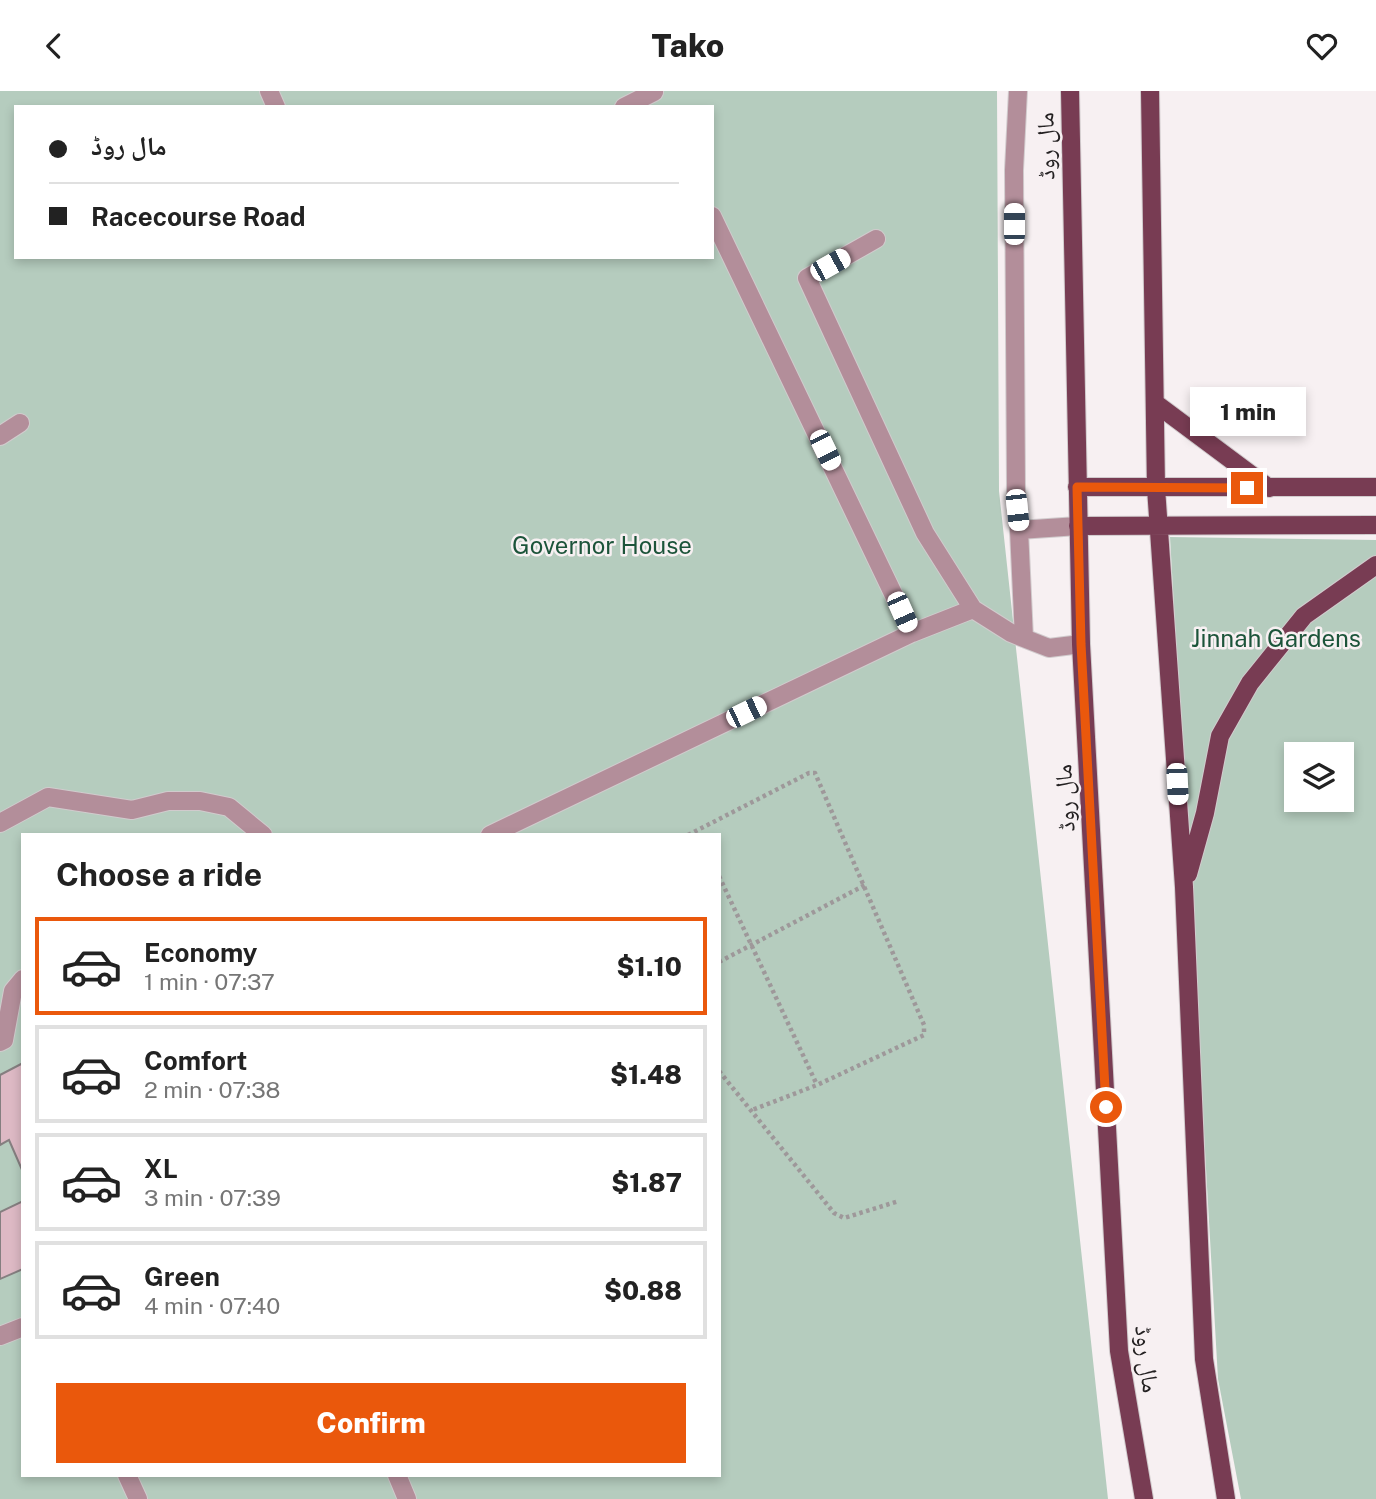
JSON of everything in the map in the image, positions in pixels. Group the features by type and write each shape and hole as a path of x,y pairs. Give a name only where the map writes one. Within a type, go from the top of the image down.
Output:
{"main road":[{"name":"مال روڈ","path":"1070,91 1081,644 1119,1352 1144,1499"},
{"path":"1150,91 1156,488 1184,887 1204,1359 1226,1499"},
{"path":"1155,403 1269,488"},
{"path":"1077,487 1376,487"},
{"path":"1078,526 1376,525"},
{"path":"1184,887 1205,813 1220,736 1250,683 1304,616 1376,565"}],"street":[{"path":"628,105 654,91"},
{"path":"1018,91 1014,184 1016,491 1024,638"},
{"path":"714,220 912,633"},
{"path":"876,239 807,278 925,533 973,609 1024,638 1049,648 1081,644"},
{"path":"0,436 20,423"},
{"path":"1019,530 1078,526"},
{"path":"494,833 912,633 973,609"},
{"path":"0,823 48,797 132,810 167,801 200,801 229,807 261,833"},
{"path":"525,833 532,813"},
{"path":"0,1042 4,1040 13,991 21,981"},
{"path":"0,1336 21,1328"},
{"path":"128,1477 138,1499"},
{"path":"398,1477 407,1499"}],"path":[{"path":"699,832 809,773 815,773 926,1031 817,1084 752,1110"},
{"path":"721,881 817,1084"},
{"path":"721,961 864,885"},
{"path":"721,1073 834,1213 844,1218 899,1201"}],"green space":[{"name":"Governor House","path":"0,91 997,91 999,491 1108,1499 0,1499"},
{"name":"Jinnah Gardens","path":"1170,537 1376,540 1376,1499 1241,1499 1218,1379"}],"building":[{"path":"21,1064 21,1167 9,1140 0,1145 0,1075"},
{"path":"21,1202 21,1270 0,1279 0,1212"}],"route":[{"path":"1106,1107 1081,644 1077,487 1247,488"}]}
